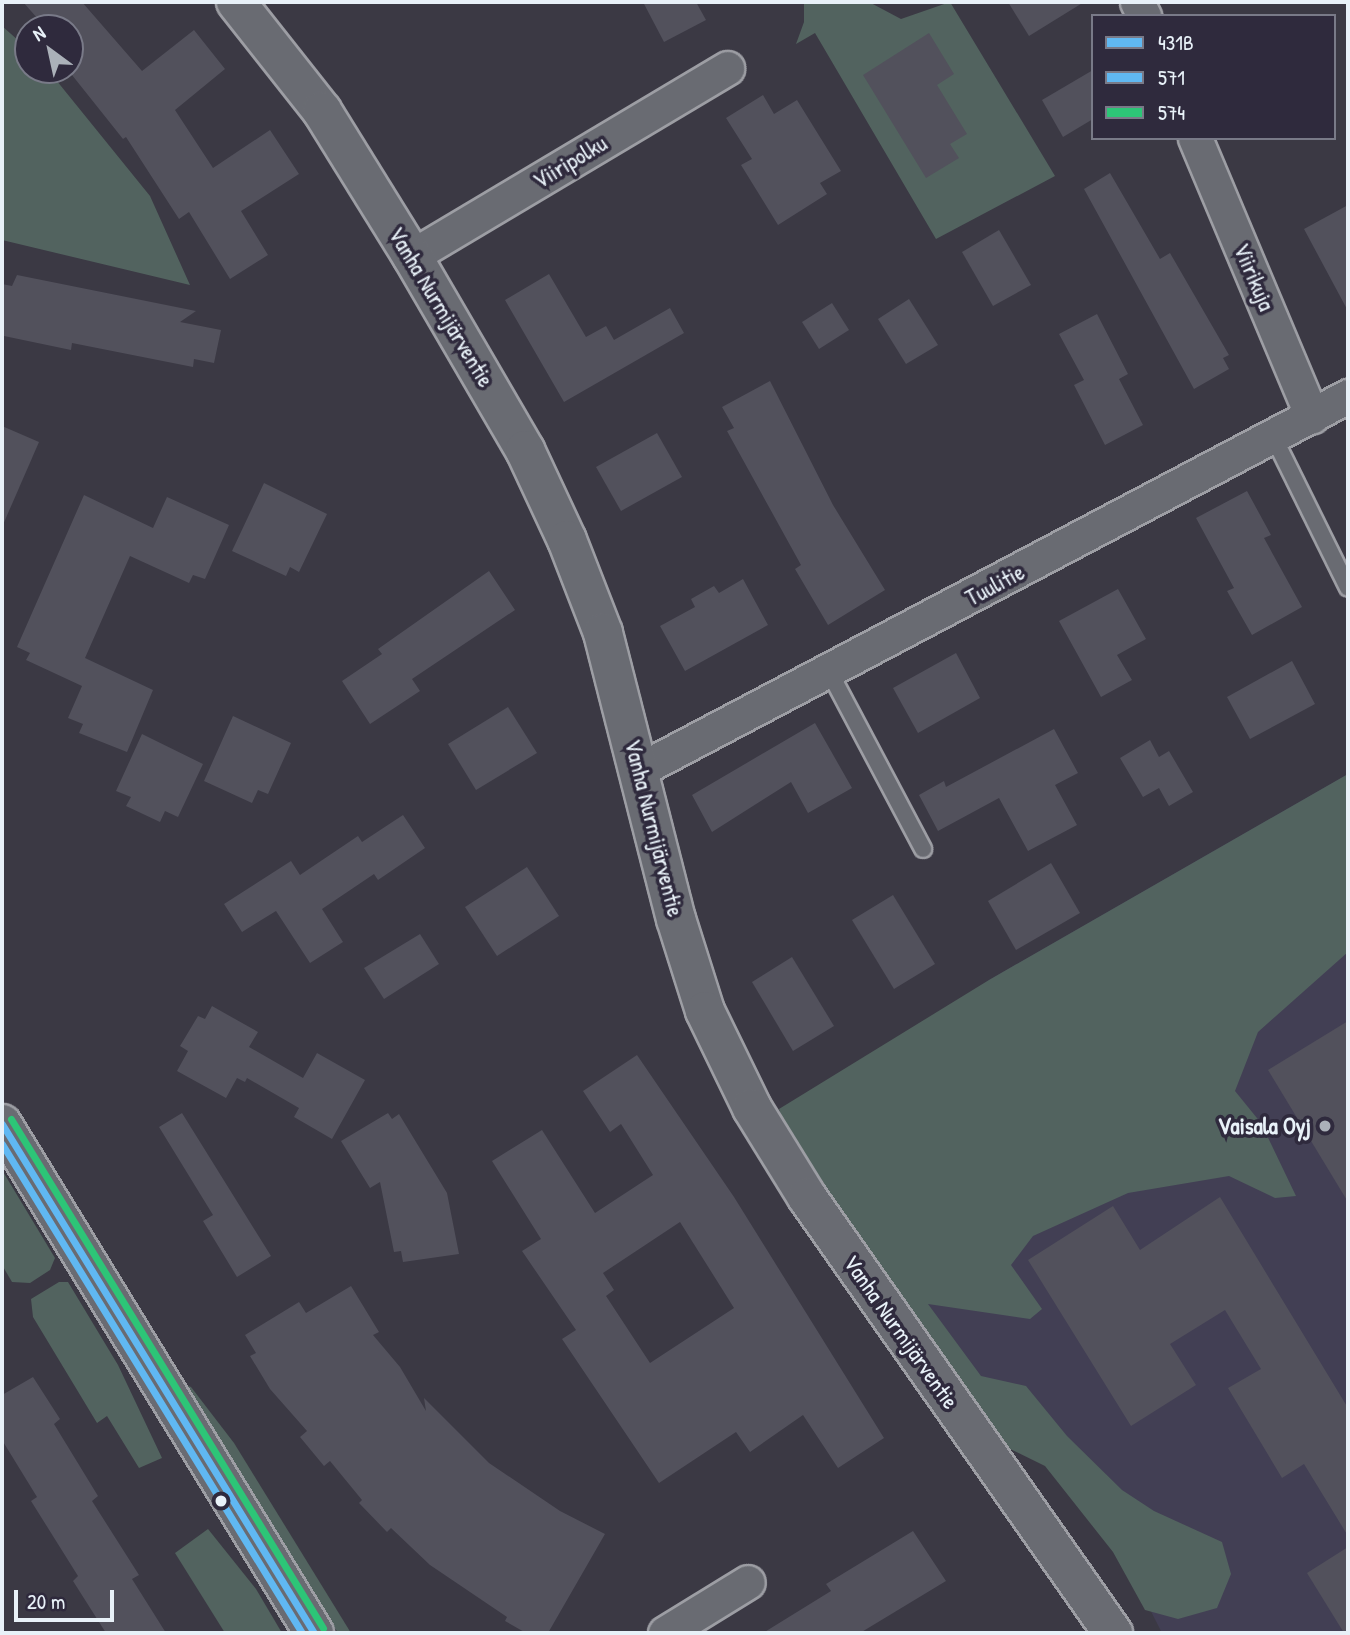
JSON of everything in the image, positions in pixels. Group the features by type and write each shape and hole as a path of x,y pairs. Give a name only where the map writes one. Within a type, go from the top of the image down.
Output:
{"street":[{"name":"Vanha Nurmijärventie","path":"236,2 322,111 412,256 525,450 567,540 603,633 676,919 705,1011 752,1108 807,1198 1113,1633"},
{"name":"Viiripolku","path":"412,256 727,68"},
{"name":"Viirikuja","path":"1196,140 1312,416"},
{"name":"Tuulitie","path":"639,771 830,673 1348,396"},
{"path":"2,1124 314,1633"},
{"path":"665,1633 748,1582"}],"lane":[{"path":"1273,436 1348,588"},
{"path":"830,673 923,849"}],"shaded area":[{"path":"804,2 869,2 901,19 950,2 1055,176 936,239 815,33 796,44 804,22"},
{"path":"2,26 14,37 14,84 59,84 150,196 190,285 2,240"},
{"path":"1348,774 1348,1633 1162,1633 1115,1541 1068,1472 998,1432 815,1164 989,980"},
{"path":"1348,774 1348,952 1258,1032 1235,1091 1261,1123 1296,1196 1275,1198 1229,1176 1128,1193 1033,1236 1011,1265 1042,1309 1030,1319 928,1304 981,1376 1026,1386 1067,1436 1122,1490 1154,1511 1222,1542 1231,1574 1217,1608 1178,1619 1145,1610 1113,1552 1045,1466 1004,1446 787,1135 779,1109 989,980"},
{"path":"2,1170 55,1258 50,1270 30,1283 12,1282 2,1265"},
{"path":"59,1282 68,1282 118,1365 162,1458 139,1468 107,1416 97,1423 33,1317 31,1299"},
{"path":"184,1384 191,1387 234,1443 351,1633 338,1633"},
{"path":"208,1529 256,1589 282,1633 225,1633 175,1553"}],"building":[{"path":"23,2 82,2 142,71 194,30 225,69 175,110 213,168 270,130 299,174 241,211 268,255 230,279 189,212 179,219 126,137 123,139 79,84 84,84 84,14 34,14"},
{"path":"643,2 696,2 706,20 664,42"},
{"path":"1008,2 1084,2 1029,36"},
{"path":"929,33 954,74 937,85 967,134 950,144 959,158 926,178 863,75"},
{"path":"1091,71 1091,120 1063,137 1042,100"},
{"path":"763,95 774,114 797,100 841,171 820,183 827,194 778,225 741,165 752,159 726,118"},
{"path":"1110,173 1160,259 1170,253 1229,355 1223,358 1229,369 1194,389 1084,189"},
{"path":"1348,205 1348,311 1304,229"},
{"path":"999,230 1031,285 993,306 962,252"},
{"path":"549,274 586,337 606,326 614,340 670,308 684,333 564,402 505,300"},
{"path":"17,275 196,311 180,322 221,330 214,363 194,359 193,367 72,343 71,350 4,336 2,284 12,286"},
{"path":"909,299 938,345 906,364 878,319"},
{"path":"832,303 849,330 819,349 802,322"},
{"path":"1097,314 1128,374 1119,379 1143,425 1105,445 1074,385 1084,380 1059,334"},
{"path":"770,381 833,505 885,590 828,625 795,569 801,565 727,431 734,428 722,407"},
{"path":"2,426 39,442 2,527"},
{"path":"657,433 682,477 621,511 596,467"},
{"path":"264,483 327,514 299,572 290,567 286,576 232,551"},
{"path":"1247,491 1271,535 1264,538 1302,607 1252,635 1227,591 1234,588 1196,518"},
{"path":"84,495 153,528 167,497 229,525 205,579 193,575 189,583 130,556 85,658 153,690 127,752 79,733 83,724 68,718 82,686 26,660 30,653 17,647"},
{"path":"489,571 515,610 412,679 420,691 370,724 342,681 382,654 378,649"},
{"path":"743,579 768,625 685,671 660,626 695,607 691,599 714,586 719,593"},
{"path":"1118,589 1146,639 1117,655 1132,680 1101,697 1059,621"},
{"path":"956,653 980,698 918,733 893,688"},
{"path":"1292,661 1315,704 1250,739 1227,697"},
{"path":"508,707 537,753 476,790 448,744"},
{"path":"233,716 291,743 268,794 258,790 252,803 204,781"},
{"path":"815,723 852,788 808,813 791,782 712,832 692,795"},
{"path":"1054,729 1078,773 1055,785 1077,825 1028,851 999,798 938,831 919,795 944,781 946,787"},
{"path":"142,734 203,764 178,817 165,811 160,822 126,806 131,797 116,791"},
{"path":"1150,740 1159,757 1169,751 1193,792 1169,806 1159,788 1143,797 1120,758"},
{"path":"403,815 425,848 378,880 374,874 322,909 343,942 310,963 276,911 242,932 224,904 291,861 300,875 358,836 362,842"},
{"path":"1051,863 1080,913 1016,950 988,901"},
{"path":"527,867 559,916 497,956 465,907"},
{"path":"893,895 935,964 894,989 852,920"},
{"path":"420,934 439,964 384,999 364,968"},
{"path":"792,957 834,1026 793,1051 752,982"},
{"path":"212,1006 258,1032 249,1047 303,1078 317,1053 365,1080 332,1139 294,1117 299,1108 247,1078 245,1082 237,1078 226,1098 177,1071 188,1051 180,1046 198,1016 205,1019"},
{"name":"Vaisala Oyj","path":"1348,1021 1348,1202 1268,1070"},
{"path":"637,1055 734,1197 884,1438 838,1468 803,1415 750,1452 736,1432 659,1483 562,1339 576,1330 522,1251 541,1239 492,1161 542,1130 595,1213 653,1175 621,1124 610,1132 583,1091","holes":["680,1222 734,1308 650,1363 606,1296 614,1290 603,1273"]},
{"path":"182,1113 271,1256 237,1277 203,1221 213,1215 159,1127"},
{"path":"388,1113 392,1119 399,1114 447,1193 459,1254 403,1262 401,1251 394,1252 380,1182 370,1188 341,1141"},
{"path":"1220,1197 1348,1408 1348,1536 1304,1464 1282,1478 1228,1388 1261,1369 1225,1310 1170,1344 1196,1385 1131,1426 1028,1260 1113,1206 1140,1250"},
{"path":"351,1286 379,1332 373,1335 400,1367 426,1411 424,1398 489,1463 560,1511 605,1534 548,1633 526,1633 505,1621 507,1617 430,1565 391,1528 387,1532 359,1503 362,1500 330,1461 324,1466 300,1437 307,1431 270,1389 250,1356 256,1353 245,1335 299,1302 306,1313"},
{"path":"33,1377 60,1419 54,1424 98,1496 92,1501 139,1575 132,1579 166,1633 106,1633 73,1581 78,1576 31,1501 37,1497 2,1440 2,1395"},
{"path":"913,1531 946,1581 860,1633 763,1633 831,1591 826,1584"},
{"path":"1348,1547 1348,1633 1344,1633 1307,1573"}],"transit line":[{"name":"574","path":"11,1119 323,1628"},
{"name":"431B","path":"2,1124 314,1633"},
{"name":"571","path":"2,1144 302,1633"}],"place":[{"name":"Vaisala Oyj","path":"1325,1126"}]}
